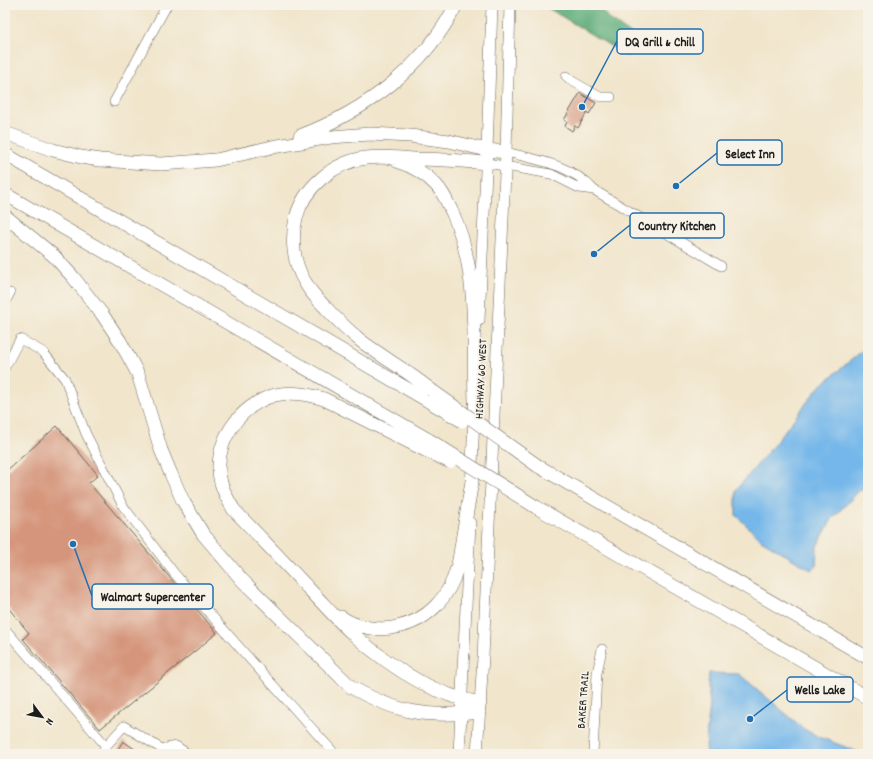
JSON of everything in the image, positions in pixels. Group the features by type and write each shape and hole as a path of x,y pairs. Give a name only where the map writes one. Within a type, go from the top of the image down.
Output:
{"highway":[{"path":"272,147 316,130 342,117 361,107 391,85 420,58 438,35 456,5"},
{"path":"5,133 53,150 81,157 100,160 161,164 216,160 272,147 331,137 370,134 418,137 449,141 487,150 506,152"},
{"path":"5,154 430,396 538,466 868,658"},
{"path":"430,396 362,341 315,297 304,282 297,266 293,248 293,230 298,212 306,195 318,181 332,171 348,163 366,158 384,158 487,163"},
{"path":"384,158 412,167 425,175 436,185 445,197 456,220 464,245 471,276 473,296 475,401"},
{"path":"5,194 428,445 868,698"},
{"path":"5,216 54,256 73,277 102,314 120,341 138,374 162,450 183,501 203,534 242,580 351,686 371,698 392,707 429,715 462,714 480,708"},
{"path":"428,445 324,399 308,394 276,395 261,400 247,409 227,434 221,449 219,465 221,482 234,510 352,633 379,656 409,676 440,692 480,708"},
{"path":"327,607 344,619 355,624 372,628 388,629 420,619 433,609 453,582 458,567 472,481"}],"main road":[{"name":"HIGHWAY 60 WEST","path":"460,754 487,163 492,5"},
{"name":"HIGHWAY 60 WEST","path":"476,754 483,657 506,152 510,5"}],"street":[{"path":"114,102 167,5"},
{"path":"566,76 600,97 611,97"},
{"path":"506,152 560,167 584,179 594,190 721,266"},
{"path":"487,163 551,174 579,188 594,190"},
{"path":"5,302 10,293"},
{"path":"5,367 20,339 43,352 66,378 86,434 123,506 174,573 335,754"},
{"path":"5,629 106,746"},
{"name":"BAKER TRAIL","path":"593,754 597,673 602,649"},
{"path":"101,754 106,746 124,726 162,749 176,746 188,754"}],"green space":[{"path":"543,5 598,5 608,18 631,34 627,56"}],"water":[{"path":"868,346 868,491 860,490 832,519 817,546 816,567 811,570 761,540 736,515 736,490 769,451 819,387"},
{"path":"709,673 739,674 804,729 817,736 863,754 706,754 710,706 708,686"}],"building":[{"path":"580,93 596,103 589,114 587,112 578,128 575,126 572,131 565,126 567,122 564,120"},
{"path":"57,426 98,475 89,483 217,633 100,729 23,639 29,633 5,604 5,472"},
{"path":"123,741 142,754 115,754"}],"place":[{"name":"DQ Grill & Chill","path":"582,107"},
{"name":"Select Inn","path":"676,186"},
{"name":"Country Kitchen","path":"594,254"},
{"name":"Walmart Supercenter","path":"73,544"},
{"name":"Wells Lake","path":"750,719"}]}
